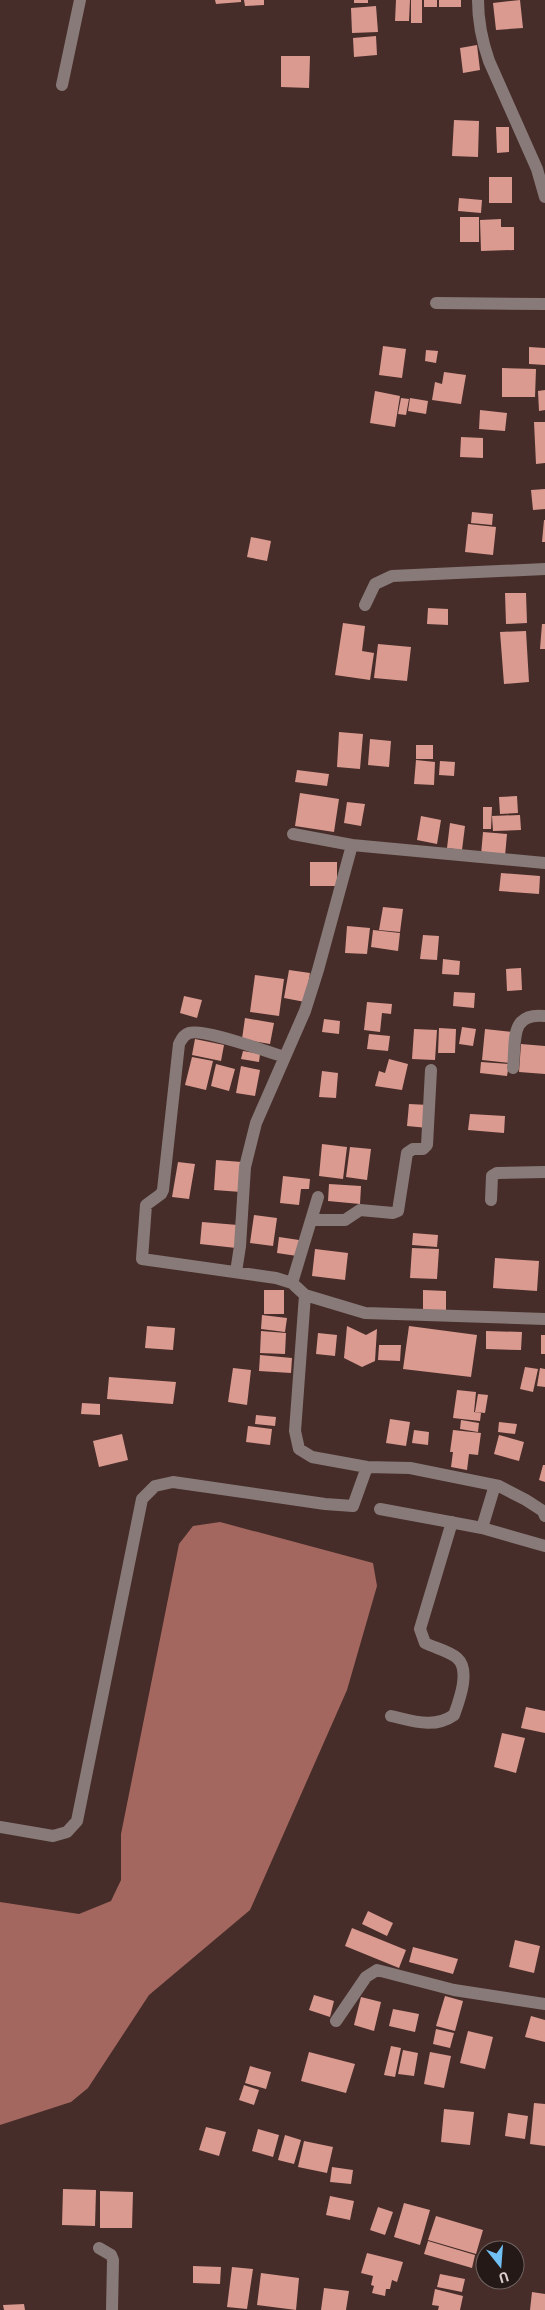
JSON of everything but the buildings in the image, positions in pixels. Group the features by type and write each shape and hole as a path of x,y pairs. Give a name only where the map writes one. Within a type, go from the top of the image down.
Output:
{"street":[{"path":"62,85 80,0"},
{"path":"478,0 482,43 542,174 545,197"},
{"path":"436,303 545,304"},
{"path":"365,605 375,584 392,576 545,569"},
{"path":"293,834 352,845 545,863"},
{"path":"236,1272 240,1246 245,1167 256,1123 305,1011 352,845"},
{"path":"513,1068 518,1024 523,1018 532,1014 545,1016"},
{"path":"285,1057 199,1032 191,1032 182,1037 179,1044 162,1190 161,1194 146,1205 142,1259 263,1275 292,1283 305,1295 365,1313 545,1319"},
{"path":"311,1220 345,1220 360,1210 394,1213 398,1211 407,1153 413,1149 423,1150 427,1144 431,1070"},
{"path":"491,1200 490,1183 492,1176 497,1173 545,1172"},
{"path":"292,1283 318,1197"},
{"path":"305,1295 295,1431 297,1445 302,1453 312,1457 367,1467 410,1468 495,1485 526,1500 542,1511 545,1516"},
{"path":"0,1827 53,1836 67,1832 77,1821 142,1499 155,1486 173,1482 325,1504 353,1506 367,1467"},
{"path":"482,1528 495,1485"},
{"path":"380,1509 482,1528 545,1546"},
{"path":"391,1716 435,1724 454,1714 457,1708 463,1679 461,1663 458,1658 425,1643 420,1630 452,1522"},
{"path":"336,2021 369,1973 377,1970 454,1990 545,2004"},
{"path":"100,2248 111,2255 113,2260 112,2310"}],"shaded area":[{"path":"220,1522 373,1563 377,1586 347,1690 250,1910 149,1995 88,2088 71,2102 0,2125 0,1902 79,1914 111,1901 121,1880 121,1834 179,1544 193,1526"}]}
